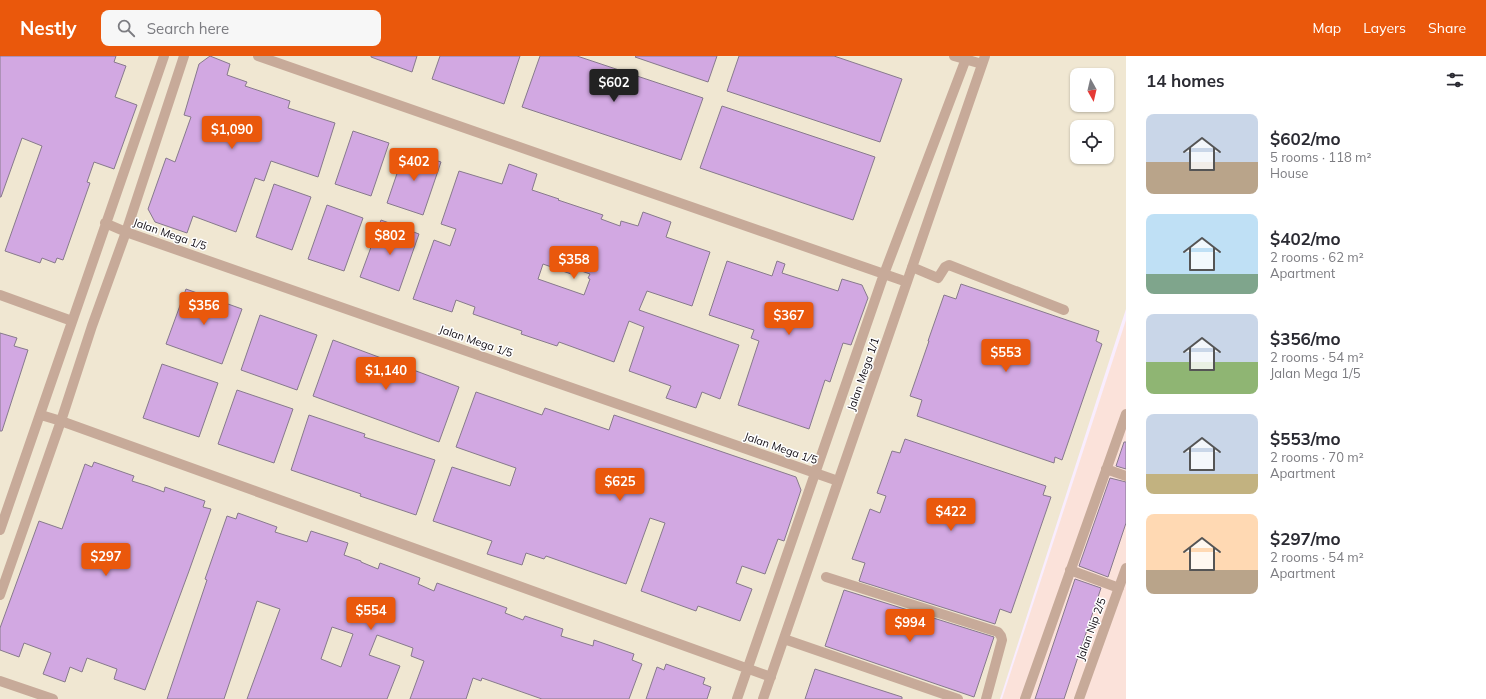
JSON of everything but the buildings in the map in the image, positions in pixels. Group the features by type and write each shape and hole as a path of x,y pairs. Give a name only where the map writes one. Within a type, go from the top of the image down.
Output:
{"street":[{"path":"0,530 164,56"},
{"path":"0,595 92,326 126,232 184,56"},
{"path":"258,56 907,282"},
{"path":"954,56 984,60"},
{"path":"737,699 884,274 966,58"},
{"name":"Jalan Mega 1/1","path":"763,699 984,60"},
{"name":"Jalan Mega 1/5","path":"105,223 126,232 838,481"},
{"path":"912,267 938,278 945,267 949,265 1064,310"},
{"path":"0,295 72,321"},
{"path":"1025,699 1126,414"},
{"path":"41,415 771,677"},
{"path":"1106,469 1126,476"},
{"name":"Jalan Nip 2/5","path":"1079,699 1126,568"},
{"path":"1070,570 1119,588"},
{"path":"826,576 998,632 1002,640 986,699"},
{"path":"784,639 958,699"},
{"path":"0,680 53,699"}],"shaded area":[{"path":"0,56 1126,56 1126,309 1000,699 0,699"},
{"path":"1126,320 1126,699 1002,699"}]}
